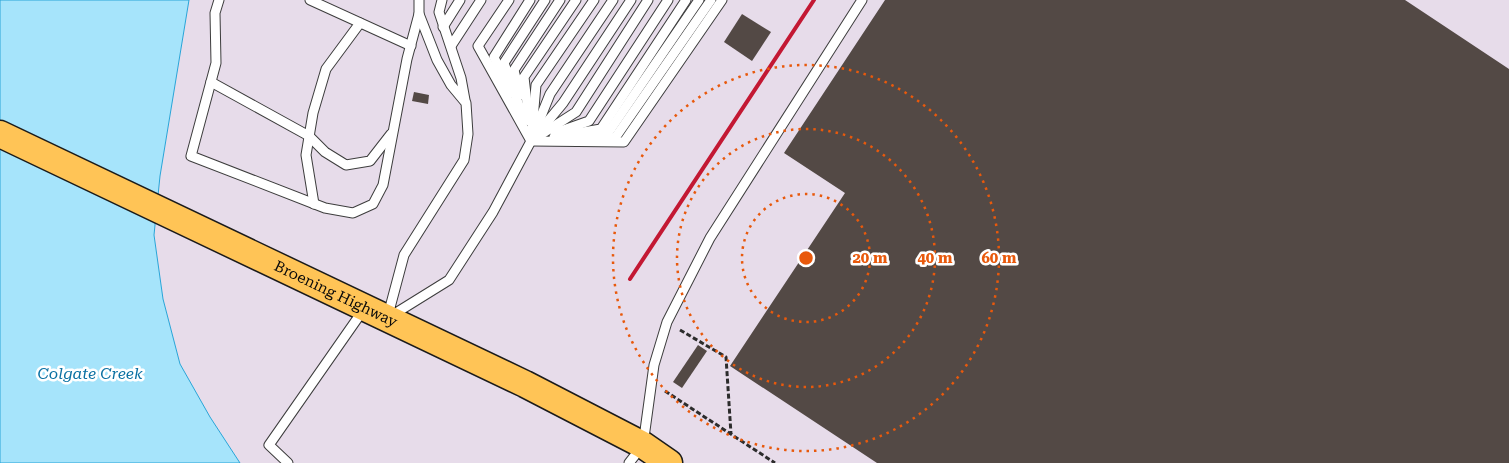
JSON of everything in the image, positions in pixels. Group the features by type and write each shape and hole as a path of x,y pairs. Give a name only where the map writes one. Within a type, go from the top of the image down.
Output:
{"main road":[{"name":"Broening Highway","path":"0,134 525,384 636,454 668,463"}],"lane":[{"path":"219,0 215,13 216,63 191,156 324,208 353,213 373,204 383,185 419,14 419,0"},
{"path":"310,0 411,46"},
{"path":"288,463 269,445 376,314 404,255 464,160 468,134 466,103 461,78 439,12 442,0"},
{"path":"443,27 460,0"},
{"path":"451,46 481,0"},
{"path":"509,0 478,46 531,141"},
{"path":"530,0 494,57 531,141"},
{"path":"531,141 504,63 545,0"},
{"path":"531,141 514,70 560,0"},
{"path":"531,141 524,77 576,0"},
{"path":"531,141 536,85 594,0"},
{"path":"376,314 449,280 493,212 531,141 550,94 613,0"},
{"path":"531,141 563,103 631,0"},
{"path":"531,141 576,112 648,0"},
{"path":"531,141 589,121 668,0"},
{"path":"531,141 601,129 686,0"},
{"path":"531,141 608,134 699,0"},
{"path":"531,141 615,138 711,0"},
{"path":"531,141 624,142 722,0"},
{"path":"636,454 652,383 654,365 667,322 710,238 862,0"},
{"path":"419,14 436,60 451,85 466,103"},
{"path":"314,204 306,155 313,112 326,69 360,23"},
{"path":"211,82 309,136 325,152 346,164 370,160 393,132"}],"path":[{"path":"667,322 726,357 731,434"},
{"path":"652,383 775,463"}],"shaded area":[{"path":"189,0 1509,0 1509,463 240,463 210,417 180,364 163,299 154,235 160,176"}],"water":[{"name":"Colgate Creek","path":"0,0 189,0 160,176 154,235 163,299 180,364 210,417 240,463 0,463"}],"building":[{"path":"885,0 1405,0 1509,69 1509,463 877,463 730,366 845,193 784,153"},
{"path":"742,14 771,32 752,61 724,42"},
{"path":"414,92 429,95 428,104 412,101"},
{"path":"698,345 707,351 682,388 673,382"}],"railway":[{"path":"630,279 814,0"}]}
